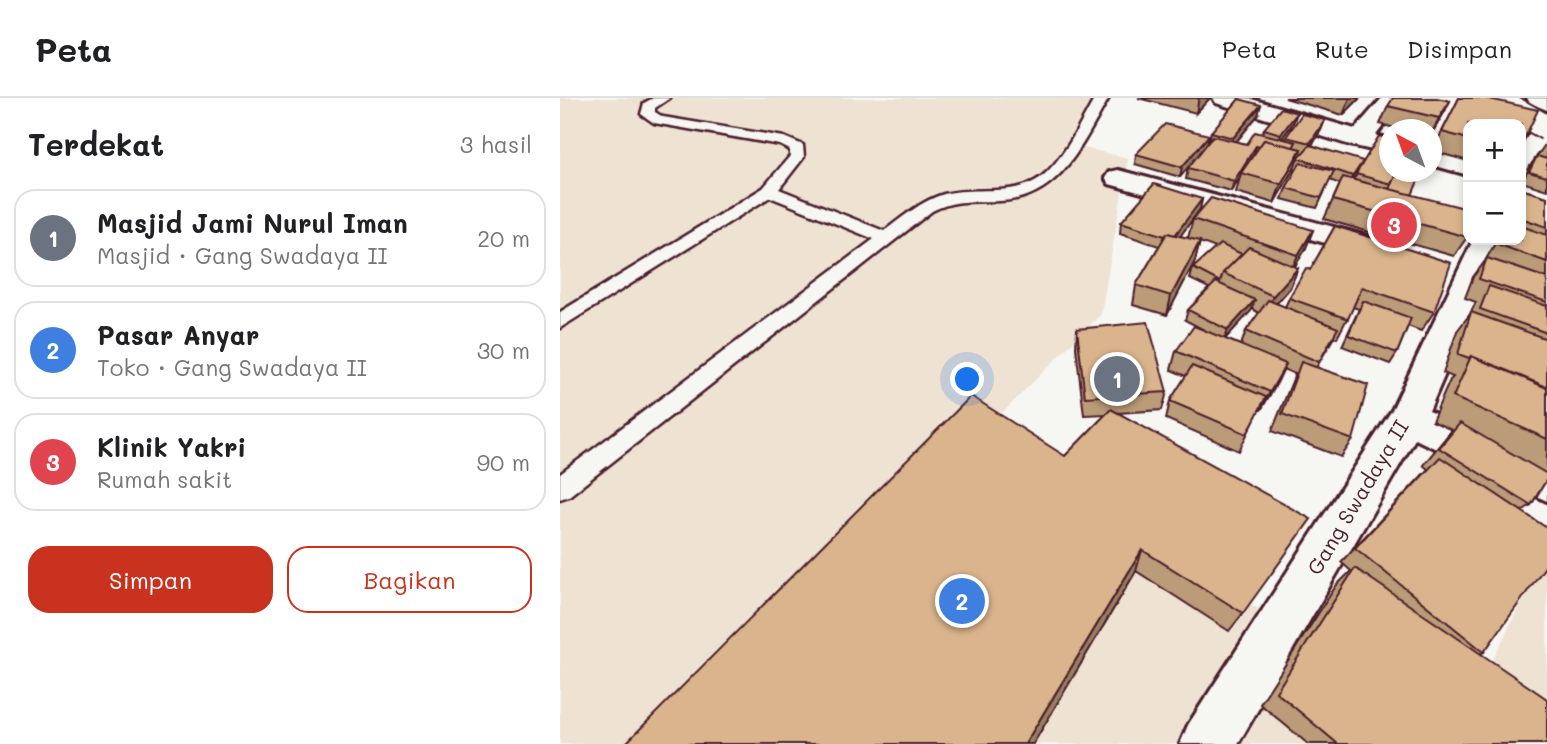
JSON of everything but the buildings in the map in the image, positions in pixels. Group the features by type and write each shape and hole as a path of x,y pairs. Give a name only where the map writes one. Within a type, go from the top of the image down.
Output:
{"main road":[{"path":"1224,98 1379,145"},
{"path":"1359,140 1394,98"},
{"path":"1495,98 1547,126 1526,160"},
{"path":"1538,98 1547,103"},
{"path":"1442,160 1463,166"},
{"path":"1118,178 1406,256"},
{"name":"Gang Swadaya II","path":"1207,744 1407,418 1475,266"},
{"path":"1407,418 1547,483"}],"lane":[{"path":"560,321 769,191 797,157 798,148 784,141 659,120 648,114 649,106 663,98"},
{"path":"560,488 942,199 966,194 1006,196 1031,188 1053,175 1101,98"},
{"path":"769,191 886,239"}],"shaded area":[{"path":"560,98 1099,98 1070,145 1128,158 1101,314 976,439 1267,614 1305,566 1479,688 1547,550 1547,744 560,744"}],"place":[{"name":"Klinik Yakri","path":"1394,225"},
{"name":"Masjid Jami Nurul Iman","path":"1117,379"},
{"name":"Pasar Anyar","path":"962,601"}]}
